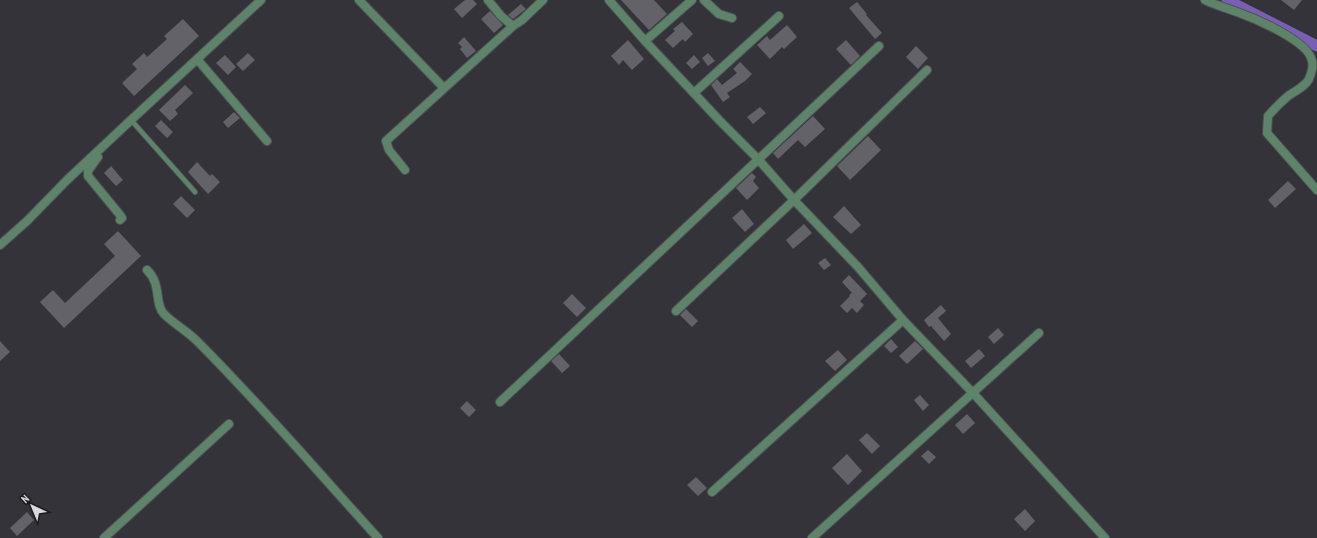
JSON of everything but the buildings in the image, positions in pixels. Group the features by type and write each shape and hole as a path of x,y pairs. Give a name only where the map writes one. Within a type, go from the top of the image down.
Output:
{"street":[{"path":"0,245 28,221 67,180 261,0"},
{"path":"360,0 444,88"},
{"path":"488,0 501,16 513,26"},
{"path":"405,170 389,150 386,141 543,0"},
{"path":"608,0 645,41 695,92 720,121 758,158 794,200 858,267 903,320 973,393 1105,538"},
{"path":"645,41 692,0"},
{"path":"704,0 719,14 732,18"},
{"path":"1205,0 1254,19 1276,30 1296,41 1309,54 1312,60 1313,68 1308,79 1301,89 1288,96 1268,116 1267,122 1268,134 1317,190"},
{"path":"695,92 779,16"},
{"path":"500,402 758,158 879,46"},
{"path":"197,59 267,141"},
{"path":"676,311 794,200 927,70"},
{"path":"100,149 101,153 88,171 88,176 120,215 122,218 120,220"},
{"path":"147,270 152,274 158,289 159,304 162,312 182,330 195,339 252,399 378,538"},
{"path":"712,492 903,320"},
{"path":"812,538 1039,333"},
{"path":"104,538 229,424"}],"lane":[{"path":"131,120 195,192"}],"waterway":[{"path":"1227,0 1317,46"}]}
